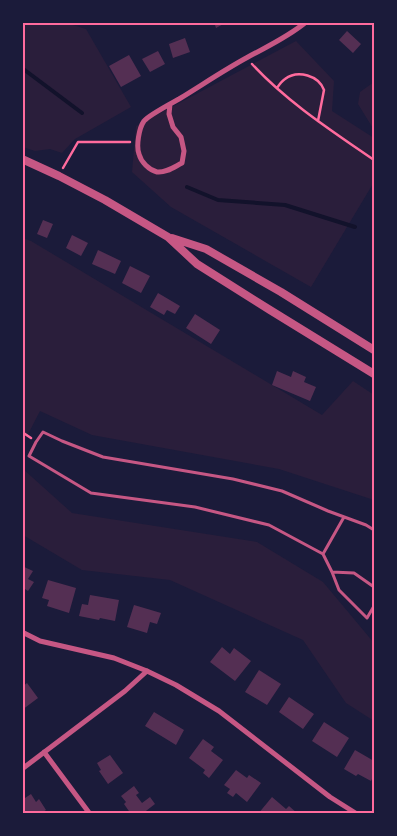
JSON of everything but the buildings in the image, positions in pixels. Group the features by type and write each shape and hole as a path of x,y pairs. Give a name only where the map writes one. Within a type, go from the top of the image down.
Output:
{"street":[{"path":"170,104 169,114 173,127 181,137 184,151 182,163 168,171 158,172 151,169 138,154 140,129 145,120 170,104 247,58 294,33 306,22"},
{"path":"22,159 105,200 168,237 197,264 374,374"},
{"path":"168,237 206,249 374,350"},
{"path":"22,632 40,640 114,658 176,685 219,711 330,797 357,814"},
{"path":"22,769 125,691 147,671"},
{"path":"44,752 90,814"}],"lane":[{"path":"374,530 366,525 282,492 233,479 104,457 43,432 29,456 91,493 195,507 269,525 323,554 339,590 367,618 374,606"},
{"path":"323,554 344,517"},
{"path":"332,572 354,573 374,587"}],"path":[{"path":"247,58 266,80 318,121 374,160"},
{"path":"277,88 291,76 310,76 315,78 323,85 324,90 318,121"},
{"path":"59,176 78,142 138,142"}],"shaded area":[{"path":"22,23 66,23 86,29 131,107 75,139 62,153 50,149 35,151 23,147"},
{"path":"296,41 334,81 332,111 374,138 374,182 311,287 171,207 132,172 136,126"},
{"path":"374,82 374,130 358,104 360,92"},
{"path":"23,238 322,415 353,381 374,395 374,500 279,469 92,435 40,411 23,444"},
{"path":"23,469 72,513 257,542 323,582 374,643 374,721 346,703 303,640 170,580 82,570 23,535"}],"waterway":[{"path":"22,68 82,113"},
{"path":"187,187 218,200 285,205 355,227"}]}
